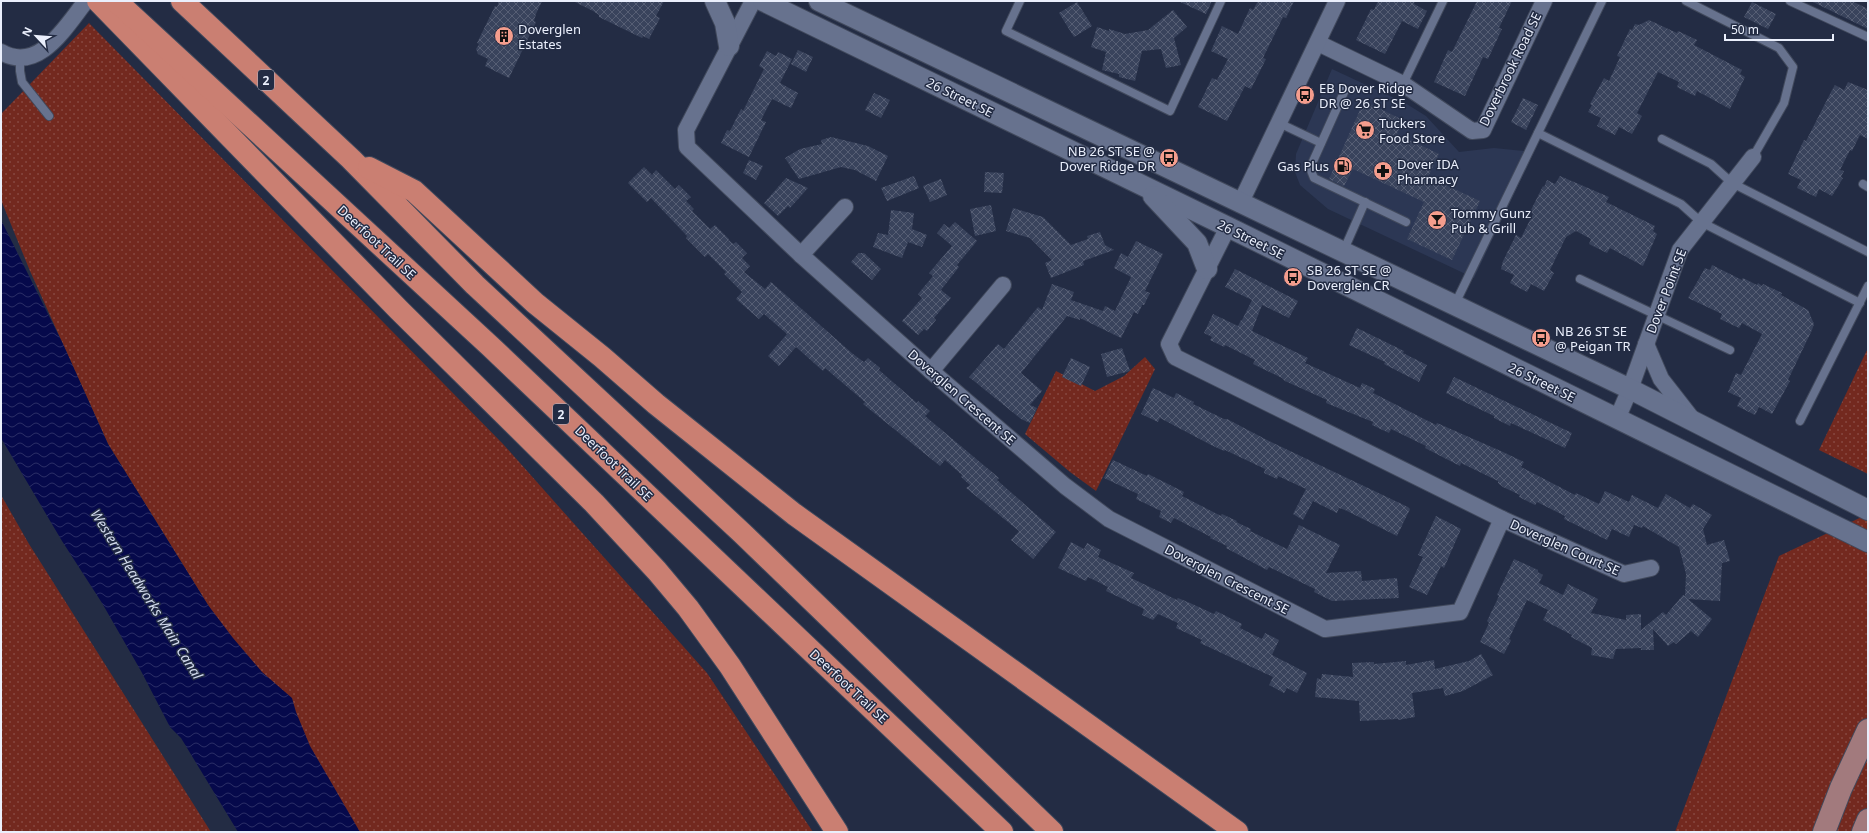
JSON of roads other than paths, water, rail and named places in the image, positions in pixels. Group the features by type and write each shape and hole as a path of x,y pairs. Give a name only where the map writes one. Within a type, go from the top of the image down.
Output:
{"highway":[{"path":"98,1 258,163 399,310 594,503 657,571 688,608 730,666 837,832"},
{"name":"Deerfoot Trail SE","path":"116,1 490,346 1002,832"},
{"name":"2","path":"182,1 351,159 475,285 742,534 1052,832"},
{"path":"351,159 414,191 535,303 602,356 656,404 794,514 1237,832"}],"main road":[{"path":"1824,832 1841,788 1868,730"},
{"path":"1863,832 1868,820"}],"street":[{"path":"1,52 20,58 34,56 48,47 59,36 86,1"},
{"path":"715,1 725,23 729,46"},
{"name":"Doverglen Crescent SE","path":"753,1 686,130 688,147 801,256 931,371 1065,486 1109,518 1325,629 1460,612 1502,519"},
{"name":"26 Street SE","path":"763,1 1228,227 1868,542"},
{"name":"26 Street SE","path":"819,1 1240,204 1630,389 1868,510"},
{"path":"1337,1 1240,204 1169,344 1175,357 1502,519"},
{"name":"Doverbrook Road SE","path":"1404,84 1472,131 1483,130 1544,1"},
{"path":"1318,43 1404,84"},
{"name":"Dover Point SE","path":"1617,419 1630,389 1680,250 1753,158"},
{"path":"1143,186 1197,243 1207,269"},
{"path":"801,256 845,207"},
{"path":"931,371 1003,285"},
{"path":"1646,344 1661,379 1696,422"},
{"name":"Doverglen Court SE","path":"1502,519 1624,574 1651,568"}],"lane":[{"path":"1020,1 1006,31 1170,111 1221,1"},
{"path":"1404,84 1444,1"},
{"path":"1454,305 1602,1"},
{"path":"1686,1 1779,48 1793,67 1784,103 1753,158"},
{"path":"1790,1 1868,37"},
{"path":"20,58 22,82 49,116"},
{"path":"1345,90 1310,168 1314,178 1406,222"},
{"path":"1279,123 1321,143"},
{"path":"1538,133 1681,204 1702,222 1860,302"},
{"path":"1662,139 1711,164 1732,183 1868,252"},
{"path":"1343,252 1366,202"},
{"path":"1580,279 1730,350"},
{"path":"1800,421 1868,286"}],"water":[{"name":"Western Headworks Main Canal","path":"1,220 63,344 108,444 208,605 233,638 262,672 292,698 310,746 360,832 238,832 181,738 170,727 141,671 102,603 62,541 1,438"}],"place":[{"name":"Doverglen Estates","path":"504,36"},
{"name":"EB Dover Ridge DR @ 26 ST SE","path":"1305,95"},
{"name":"Tuckers Food Store","path":"1365,130"},
{"name":"NB 26 ST SE @ Dover Ridge DR","path":"1169,158"},
{"name":"Gas Plus","path":"1343,166"},
{"name":"Dover IDA Pharmacy","path":"1383,171"},
{"name":"Tommy Gunz Pub & Grill","path":"1437,220"},
{"name":"SB 26 ST SE @ Doverglen CR","path":"1293,277"},
{"name":"NB 26 ST SE @ Peigan TR","path":"1541,338"}]}
